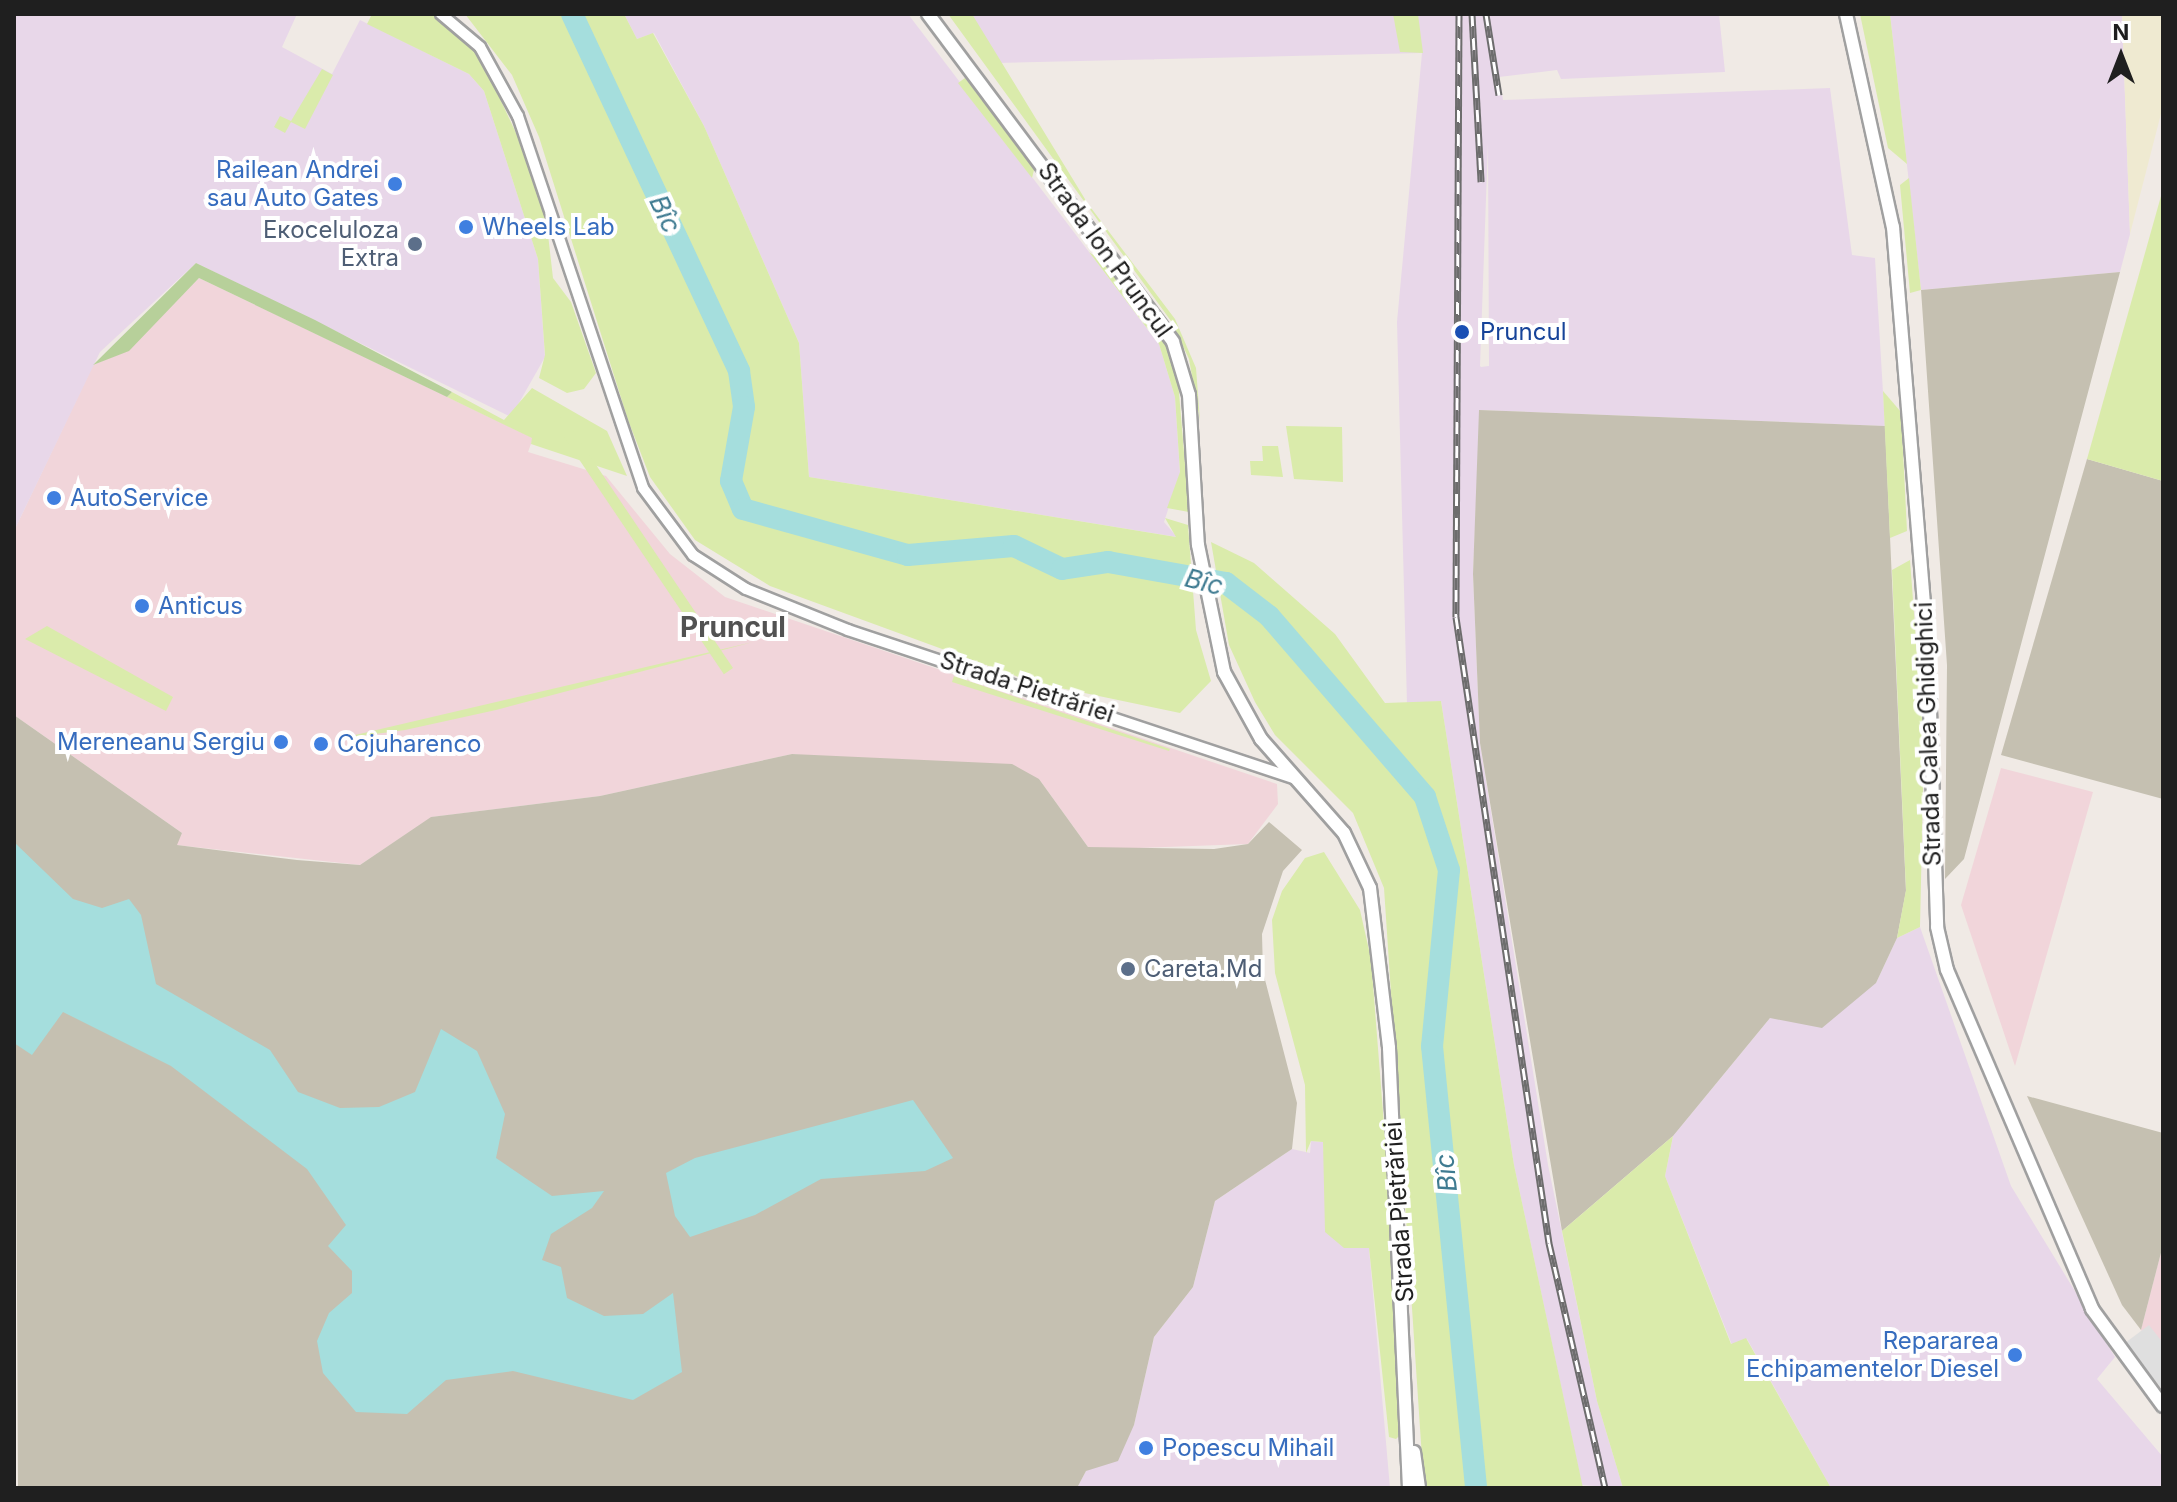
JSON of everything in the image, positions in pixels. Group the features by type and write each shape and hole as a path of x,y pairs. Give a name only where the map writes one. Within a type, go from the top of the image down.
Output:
{"street":[{"name":"Strada Pietrăriei","path":"441,14 480,47 518,116 643,488 693,555 746,589 848,630 1298,780 1358,856 1380,941 1410,1435 1409,1488"},
{"name":"Strada Ion Pruncul","path":"928,14 1173,342 1189,395 1198,545 1207,609 1239,701 1298,780"},
{"name":"Strada Calea Ghidighici","path":"1846,14 1893,223 1928,649 1940,942 2092,1309 2163,1406"},
{"name":"Strada Pietrăriei","path":"1410,1435 1419,1488"}],"shaded area":[{"path":"14,14 297,14 282,47 332,74 360,20 469,74 484,91 538,259 545,357 511,417 196,263 100,352 14,531"},
{"path":"624,14 908,14 1159,344 1175,397 1180,473 1164,522 1177,537 809,477 799,343 704,126 654,33 637,39"},
{"path":"972,14 1719,14 1725,72 1561,79 1557,70 1499,77 1503,100 1830,88 1852,255 1875,258 1885,426 1480,410 1473,574 1480,743 1548,1165 1597,1401 1623,1488 1582,1485 1514,1165 1441,701 1407,704 1397,322 1422,53 996,63","holes":["1488,143 1489,366 1480,366"]},
{"path":"1890,14 2122,14 2130,234 2120,272 1921,290"},
{"path":"2122,14 2163,14 2163,106 2130,234"},
{"path":"2120,272 1964,859 1945,879 1947,665 1921,290"},
{"path":"199,278 533,438 528,452 606,476 670,554 725,597 1277,784 1278,804 1248,844 1110,849 1088,847 1039,779 792,754 600,796 432,817 360,865 176,845 182,833 14,715 14,531 93,365 129,350"},
{"path":"1479,410 1885,426 1906,891 1897,938 1876,983 1822,1028 1770,1018 1673,1136 1562,1231 1480,743 1473,574"},
{"path":"2087,459 2163,481 2163,799 2001,755"},
{"path":"14,715 182,833 177,845 297,860 360,865 431,817 600,796 792,754 1012,764 1039,779 1088,847 1214,849 1248,844 1269,822 1302,850 1283,871 1262,934 1263,972 1297,1103 1292,1149 1215,1201 1193,1287 1154,1337 1134,1425 1118,1461 1086,1471 1077,1488 18,1488"},
{"path":"2001,768 2093,792 2015,1066 1961,905"},
{"path":"1920,927 2011,1186 2115,1357 2097,1379 2163,1457 2163,1488 1831,1488 1747,1339 1732,1345 1665,1176 1673,1136 1770,1018 1876,983 1897,938"},
{"path":"2027,1096 2163,1133 2163,1245 2141,1330 2122,1305"},
{"path":"1311,1141 1323,1142 1330,1228 1369,1248 1390,1488 1077,1488 1086,1471 1117,1456 1134,1425 1154,1337 1193,1287 1215,1201 1292,1149 1310,1153"},
{"path":"2163,1245 2163,1358 2141,1330"},
{"path":"2149,1325 2163,1343 2162,1389 2125,1343"}],"green space":[{"path":"372,14 433,14 477,49 522,146 546,217 553,278 571,302 596,373 584,389 567,393 539,378 545,355 538,259 484,91 469,74 367,24"},
{"path":"465,14 624,14 637,39 653,33 704,126 799,343 809,477 1176,537 1165,518 1188,525 1196,630 1211,681 1180,713 1032,682 770,586 695,540 650,477 628,420 539,137 512,75"},
{"path":"948,14 972,14 1088,204 1175,319 1196,368 1200,421 1189,359 1171,321"},
{"path":"1393,14 1418,14 1423,53 1400,52"},
{"path":"1860,14 1890,14 1907,164 1888,148"},
{"path":"322,69 333,75 305,129 291,122 285,133 274,127 280,116 291,121"},
{"path":"965,78 1035,166 1032,178 958,83"},
{"path":"1909,178 1921,290 1910,293 1900,185"},
{"path":"2163,189 2163,481 2087,459"},
{"path":"1089,252 1119,273 1159,328 1177,369 1189,512 1167,508 1180,472 1175,397 1159,344"},
{"path":"196,263 315,320 452,392 447,397 199,278 129,351 93,365"},
{"path":"532,388 607,431 627,476 531,444 532,438 447,397 452,392 504,420"},
{"path":"1883,391 1901,412 1907,531 1890,538"},
{"path":"563,416 733,668 724,674 554,422"},
{"path":"1286,426 1342,427 1343,482 1294,479"},
{"path":"1262,446 1278,446 1283,477 1251,475 1250,461 1263,461"},
{"path":"1211,542 1254,563 1335,634 1385,703 1441,701 1514,1165 1583,1488 1424,1488 1384,888 1353,813 1275,735 1255,702 1229,645"},
{"path":"1910,560 1924,746 1920,927 1897,938 1906,890 1892,570"},
{"path":"47,626 173,697 166,711 25,639"},
{"path":"753,642 496,710 405,730 338,739"},
{"path":"954,676 1170,749 952,682"},
{"path":"1324,852 1360,910 1371,959 1392,1227 1402,1433 1396,1439 1389,1437 1369,1248 1344,1248 1325,1232 1323,1142 1311,1141 1306,1153 1305,1085 1275,973 1272,920 1282,891 1305,858"},
{"path":"1673,1136 1665,1176 1731,1344 1746,1338 1831,1488 1623,1488 1597,1401 1562,1231"}],"water":[{"path":"14,842 73,899 102,908 129,899 141,915 156,984 270,1050 298,1092 340,1108 379,1107 415,1092 441,1029 477,1051 505,1114 496,1158 552,1196 604,1191 592,1208 551,1234 542,1260 561,1267 567,1298 604,1316 643,1314 673,1293 682,1372 633,1400 513,1371 446,1380 407,1414 356,1412 323,1373 317,1341 329,1313 352,1293 352,1271 328,1246 346,1225 307,1169 171,1066 63,1012 32,1055 14,1043"},
{"path":"913,1100 953,1158 925,1171 821,1179 755,1215 690,1237 675,1216 666,1173 695,1158"}],"waterway":[{"name":"Bîc","path":"572,14 739,371 744,407 731,481 743,509 908,555 1014,546 1062,569 1108,562 1226,583 1269,616 1425,797 1449,870 1432,1046 1476,1488"}],"railway":[{"path":"1459,14 1456,617 1549,1243 1605,1488"},
{"path":"1472,14 1481,182"},
{"path":"1486,14 1499,95"}],"place":[{"name":"Railean Andrei sau Auto Gates","path":"395,184"},
{"name":"Wheels Lab","path":"466,227"},
{"name":"Eкoceluloza Extra","path":"415,244"},
{"name":"Pruncul","path":"1462,332"},
{"name":"AutoService","path":"54,498"},
{"name":"Anticus","path":"142,606"},
{"name":"Mereneanu Sergiu","path":"281,742"},
{"name":"Cojuharenco","path":"321,744"},
{"name":"Careta.Md","path":"1128,969"},
{"name":"Repararea Echipamentelor Diesel","path":"2015,1355"},
{"name":"Popescu Mihail","path":"1146,1448"}],"district":[{"name":"Pruncul","path":"733,627"}]}
